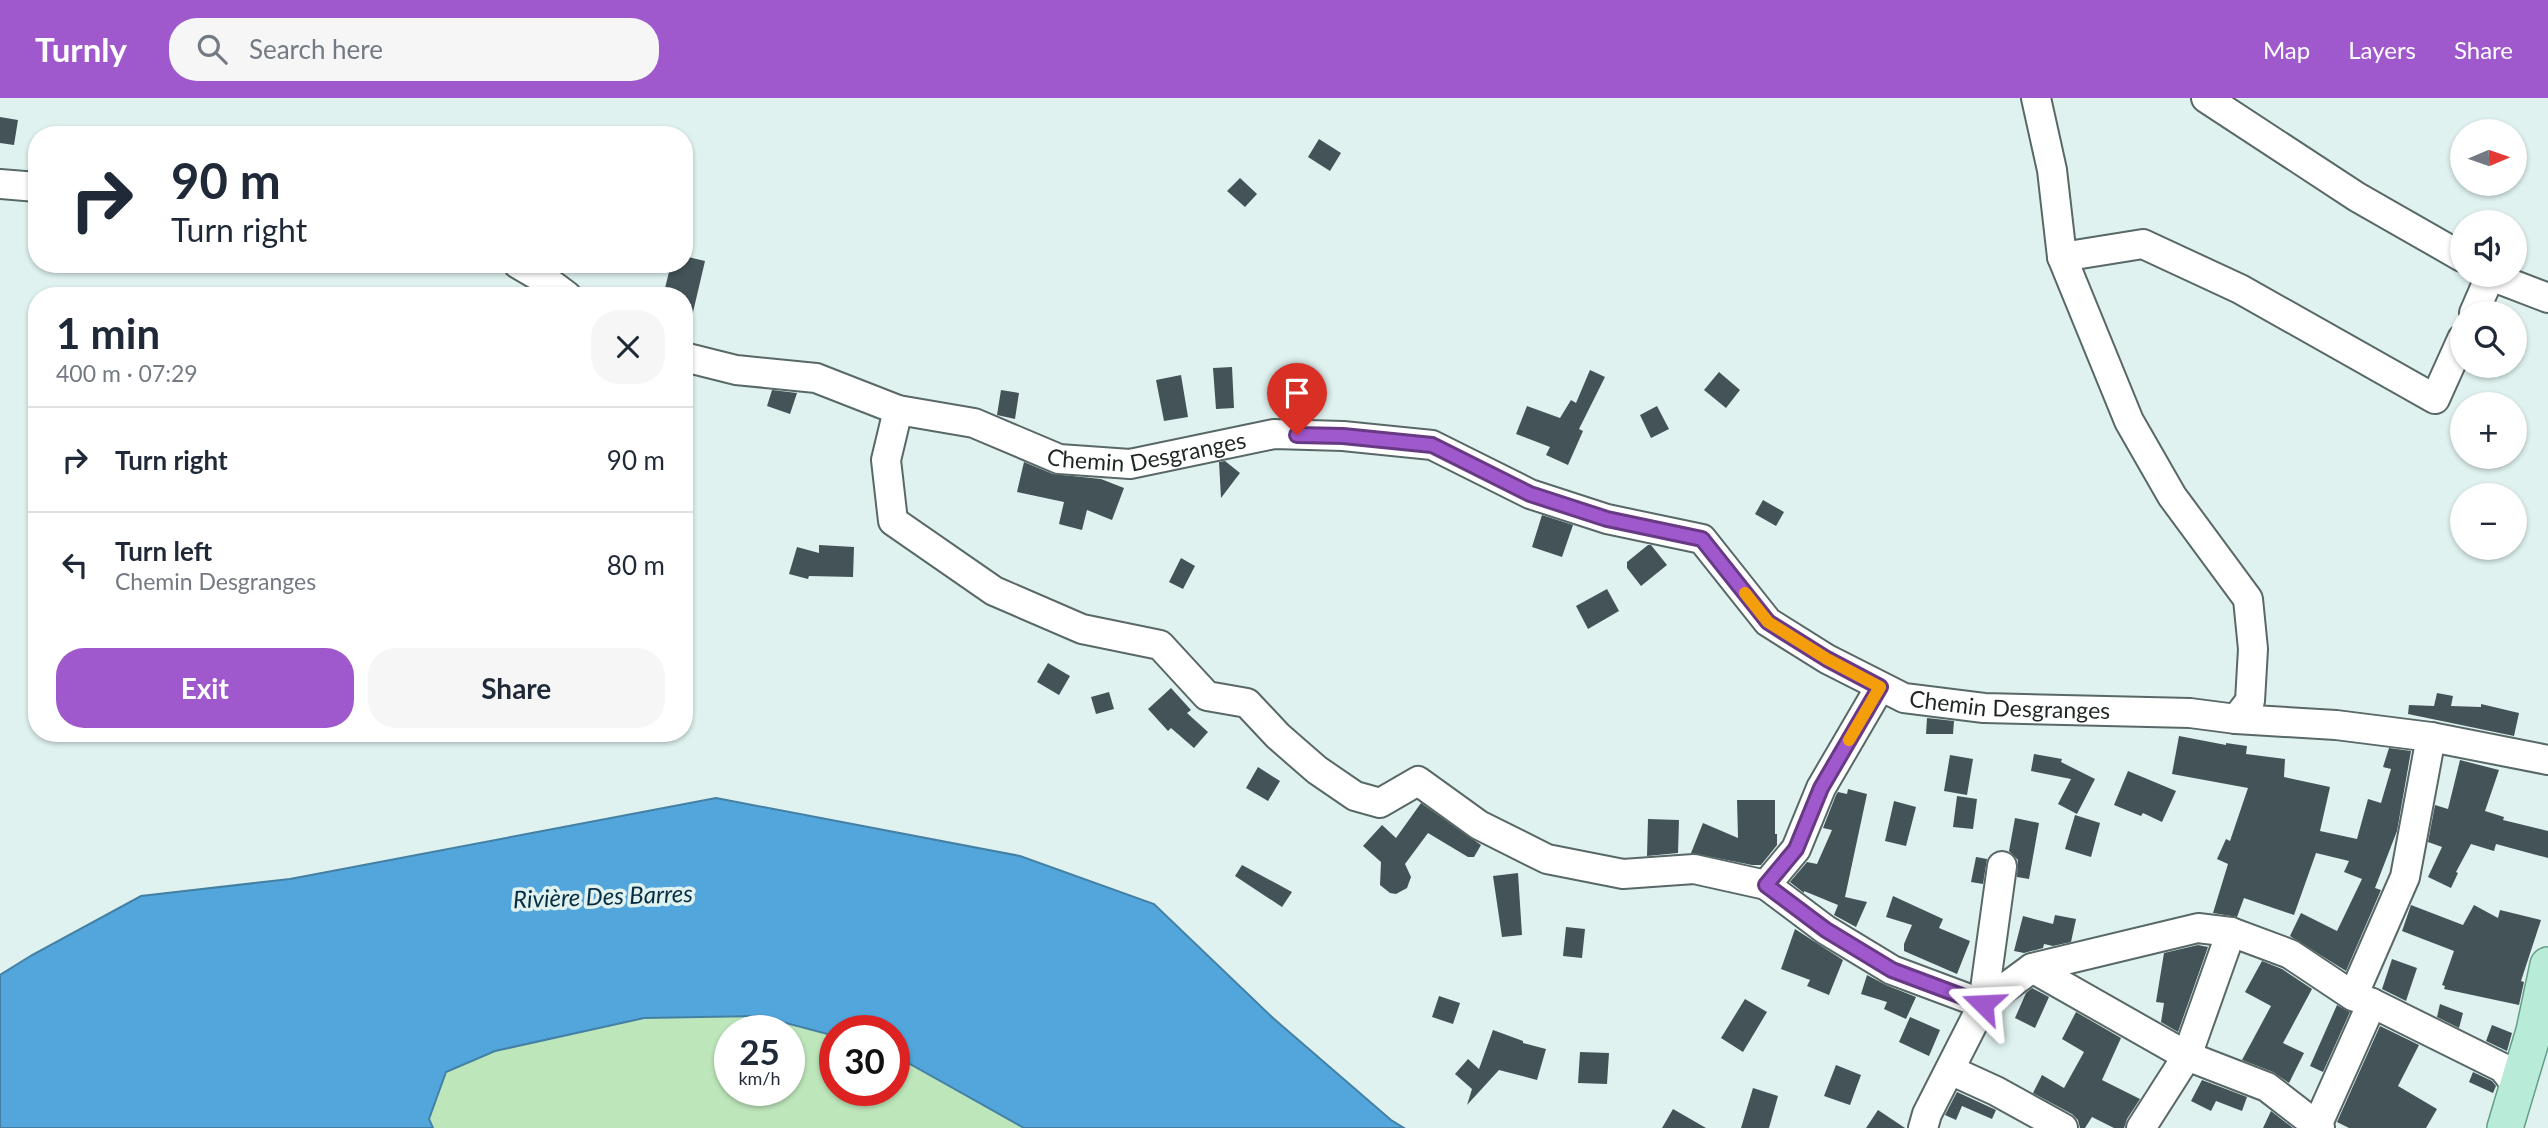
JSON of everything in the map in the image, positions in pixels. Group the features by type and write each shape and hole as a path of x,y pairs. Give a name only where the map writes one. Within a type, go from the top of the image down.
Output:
{"main road":[{"path":"2505,1128 2534,1031 2548,965"}],"street":[{"path":"2036,98 2052,170 2062,257 2129,421 2172,496 2248,599 2253,649 2250,701 2236,719"},
{"path":"2206,98 2357,197 2450,250"},
{"path":"0,184 28,186"},
{"path":"2062,257 2143,244 2240,289 2435,399 2450,366"},
{"path":"533,273 555,287"},
{"path":"2518,287 2548,298"},
{"name":"Chemin Desgranges","path":"693,359 736,370 816,378 898,410 974,423 1059,459 1130,464 1274,434 1343,436 1432,445 1530,494 1607,519 1702,539 1768,622 1827,659 1904,698 1984,708 2180,712 2236,719 2336,724 2431,737 2548,760"},
{"path":"898,410 886,460 893,521 994,591 1082,629 1160,645 1207,696 1247,703 1278,736 1317,770 1356,796 1380,803 1418,781 1479,825 1547,859 1623,874 1694,869 1766,885 1826,930 1892,970 1983,1004"},
{"path":"1766,885 1796,849 1821,788 1880,687"},
{"path":"2032,968 2186,1056 2266,1087 2318,1127 2406,877 2431,737"},
{"path":"1923,1128 1927,1114 1983,1004 2002,866"},
{"path":"1983,1004 2032,968 2198,928 2231,932 2290,954 2363,1000 2503,1068 2518,1087"},
{"path":"2140,1128 2186,1056 2231,932"},
{"path":"1950,1070 2063,1128"}],"green space":[{"path":"714,1017 714,1106 805,1106 805,1028 819,1032 819,1106 910,1106 910,1064 1024,1128 433,1128 429,1119 446,1071 495,1051 644,1018"}],"water":[{"name":"Rivière Des Barres","path":"716,798 1020,856 1154,904 1273,1018 1391,1120 1404,1128 1024,1128 910,1064 910,1015 819,1015 819,1032 805,1028 805,1015 714,1015 644,1018 495,1051 446,1072 429,1119 433,1128 0,1128 0,975 141,896 290,879"}],"building":[{"path":"0,117 18,120 14,145 0,143"},
{"path":"1319,139 1341,153 1330,171 1308,157"},
{"path":"1240,178 1257,194 1245,207 1227,191"},
{"path":"693,258 705,261 693,312 693,287 665,287 669,273 693,273"},
{"path":"1232,367 1234,408 1216,409 1213,368"},
{"path":"1590,370 1605,377 1579,429 1583,431 1568,465 1546,455 1550,447 1516,434 1527,406 1560,418 1571,400 1576,403"},
{"path":"1719,372 1740,390 1726,408 1704,390"},
{"path":"1181,375 1188,417 1164,421 1156,380"},
{"path":"772,390 797,393 790,414 767,406"},
{"path":"1001,390 1019,393 1015,419 997,415"},
{"path":"1657,406 1669,429 1651,438 1640,415"},
{"path":"1225,461 1240,473 1221,498 1219,462"},
{"path":"1024,462 1053,474 1101,479 1124,488 1112,520 1087,510 1082,530 1059,524 1064,502 1017,492"},
{"path":"1763,500 1784,512 1776,526 1755,514"},
{"path":"1542,515 1573,525 1562,557 1532,547"},
{"path":"819,545 854,547 853,577 809,576 808,579 789,574 797,547 819,553"},
{"path":"1651,545 1667,565 1641,586 1627,568 1627,562"},
{"path":"1181,558 1195,566 1183,589 1169,582"},
{"path":"1607,589 1619,611 1588,629 1576,606"},
{"path":"1048,663 1070,676 1059,695 1037,682"},
{"path":"1171,688 1191,710 1187,713 1208,732 1194,748 1171,728 1168,731 1148,709"},
{"path":"1109,692 1114,709 1096,714 1091,697"},
{"path":"2437,693 2453,696 2451,706 2481,707 2481,704 2519,713 2514,736 2408,714 2409,705 2434,706"},
{"path":"1927,718 1954,721 1953,734 1926,734"},
{"path":"2179,736 2247,746 2246,754 2285,759 2284,777 2330,787 2320,831 2357,839 2368,799 2381,803 2391,769 2383,767 2389,748 2411,751 2397,831 2375,888 2381,890 2346,971 2290,936 2301,913 2337,931 2362,879 2344,872 2349,861 2316,853 2294,915 2244,898 2237,917 2213,913 2228,864 2217,859 2226,839 2230,841 2248,788 2172,774"},
{"path":"2034,754 2062,759 2061,762 2095,779 2077,814 2058,804 2071,779 2031,771"},
{"path":"1950,755 1973,759 1967,795 1944,791"},
{"path":"2460,760 2499,770 2485,811 2504,817 2503,820 2548,831 2548,858 2496,844 2494,851 2471,844 2451,888 2428,877 2442,847 2428,842 2435,805 2448,809"},
{"path":"1258,767 1280,781 1268,801 1246,788"},
{"path":"2128,771 2176,791 2162,822 2143,813 2141,816 2114,805"},
{"path":"1848,789 1867,794 1845,897 1867,902 1856,927 1834,915 1838,905 1804,893 1790,882 1807,862 1817,864 1832,830 1823,828 1836,795 1838,792 1847,794"},
{"path":"1957,796 1977,799 1973,829 1953,827"},
{"path":"1737,800 1775,800 1777,845 1761,865 1691,853 1703,823 1738,838"},
{"path":"1894,801 1916,807 1906,846 1885,841"},
{"path":"1421,803 1481,845 1474,857 1468,857 1428,833 1405,864 1411,877 1407,888 1396,894 1390,893 1380,885 1381,862 1363,846 1382,825 1396,838"},
{"path":"2075,815 2100,823 2091,857 2065,849"},
{"path":"2015,818 2039,823 2029,879 2017,877 2018,860 2009,851"},
{"path":"1648,819 1679,820 1678,853 1647,856"},
{"path":"1976,857 1987,859 1983,884 1971,882"},
{"path":"1242,865 1292,892 1282,907 1235,876"},
{"path":"1518,873 1522,935 1502,937 1493,876"},
{"path":"1893,896 1943,919 1939,928 1970,941 1957,974 1904,951 1912,925 1886,917"},
{"path":"2411,905 2463,925 2474,905 2498,918 2500,910 2541,920 2521,981 2524,982 2519,1005 2444,989 2445,986 2442,985 2454,951 2402,931"},
{"path":"2055,915 2076,919 2071,942 2053,946 2044,944 2043,948 2024,953 2014,951 2023,916 2053,924"},
{"path":"1566,927 1585,929 1582,958 1563,956"},
{"path":"1795,929 1843,960 1829,995 1807,986 1810,980 1781,969"},
{"path":"2198,945 2208,947 2178,1032 2161,1022 2164,1003 2156,1002 2164,953"},
{"path":"2392,959 2417,968 2406,1001 2382,989"},
{"path":"2262,961 2282,969 2312,989 2283,1043 2304,1053 2289,1083 2273,1072 2242,1060 2271,1006 2245,992"},
{"path":"1867,975 1916,997 1906,1019 1884,1009 1887,1002 1861,994"},
{"path":"2032,988 2049,997 2035,1028 2015,1018 2026,993"},
{"path":"1439,996 1460,1003 1453,1024 1432,1017"},
{"path":"1745,999 1767,1012 1743,1052 1721,1038"},
{"path":"2440,1004 2463,1013 2459,1028 2437,1017"},
{"path":"2337,1005 2350,1012 2323,1072 2310,1066"},
{"path":"2076,1012 2121,1038 2102,1080 2140,1099 2124,1128 2114,1128 2092,1117 2085,1128 2080,1128 2078,1120 2072,1114 2033,1093 2042,1075 2064,1088 2084,1052 2062,1039"},
{"path":"1910,1017 1940,1030 1929,1056 1899,1042"},
{"path":"2492,1025 2512,1033 2507,1051 2486,1041"},
{"path":"2380,1026 2419,1045 2398,1086 2437,1109 2426,1128 2349,1128 2337,1122"},
{"path":"1493,1030 1523,1043 1546,1049 1537,1080 1499,1070 1467,1105 1472,1089 1455,1074 1468,1059 1479,1069"},
{"path":"1580,1052 1609,1053 1607,1084 1578,1083"},
{"path":"1836,1065 1861,1075 1850,1105 1824,1096"},
{"path":"2473,1072 2492,1081 2496,1086 2493,1093 2469,1082"},
{"path":"2202,1080 2247,1097 2242,1111 2216,1101 2211,1111 2191,1101"},
{"path":"1753,1088 1778,1096 1769,1128 1741,1128"},
{"path":"1957,1092 1996,1110 1992,1119 1962,1106 1956,1120 1945,1115"},
{"path":"1673,1109 1706,1128 1662,1128"},
{"path":"1878,1110 1905,1128 1866,1128"},
{"path":"2271,1111 2293,1128 2263,1128"}],"slow traffic":[{"path":"1745,593 1768,622 1827,659 1880,687 1849,740"}],"route":[{"path":"1297,435 1343,436 1432,445 1530,494 1607,519 1702,539 1768,622 1827,659 1880,687 1821,788 1796,849 1766,885 1826,930 1892,970 1983,1004"}]}
